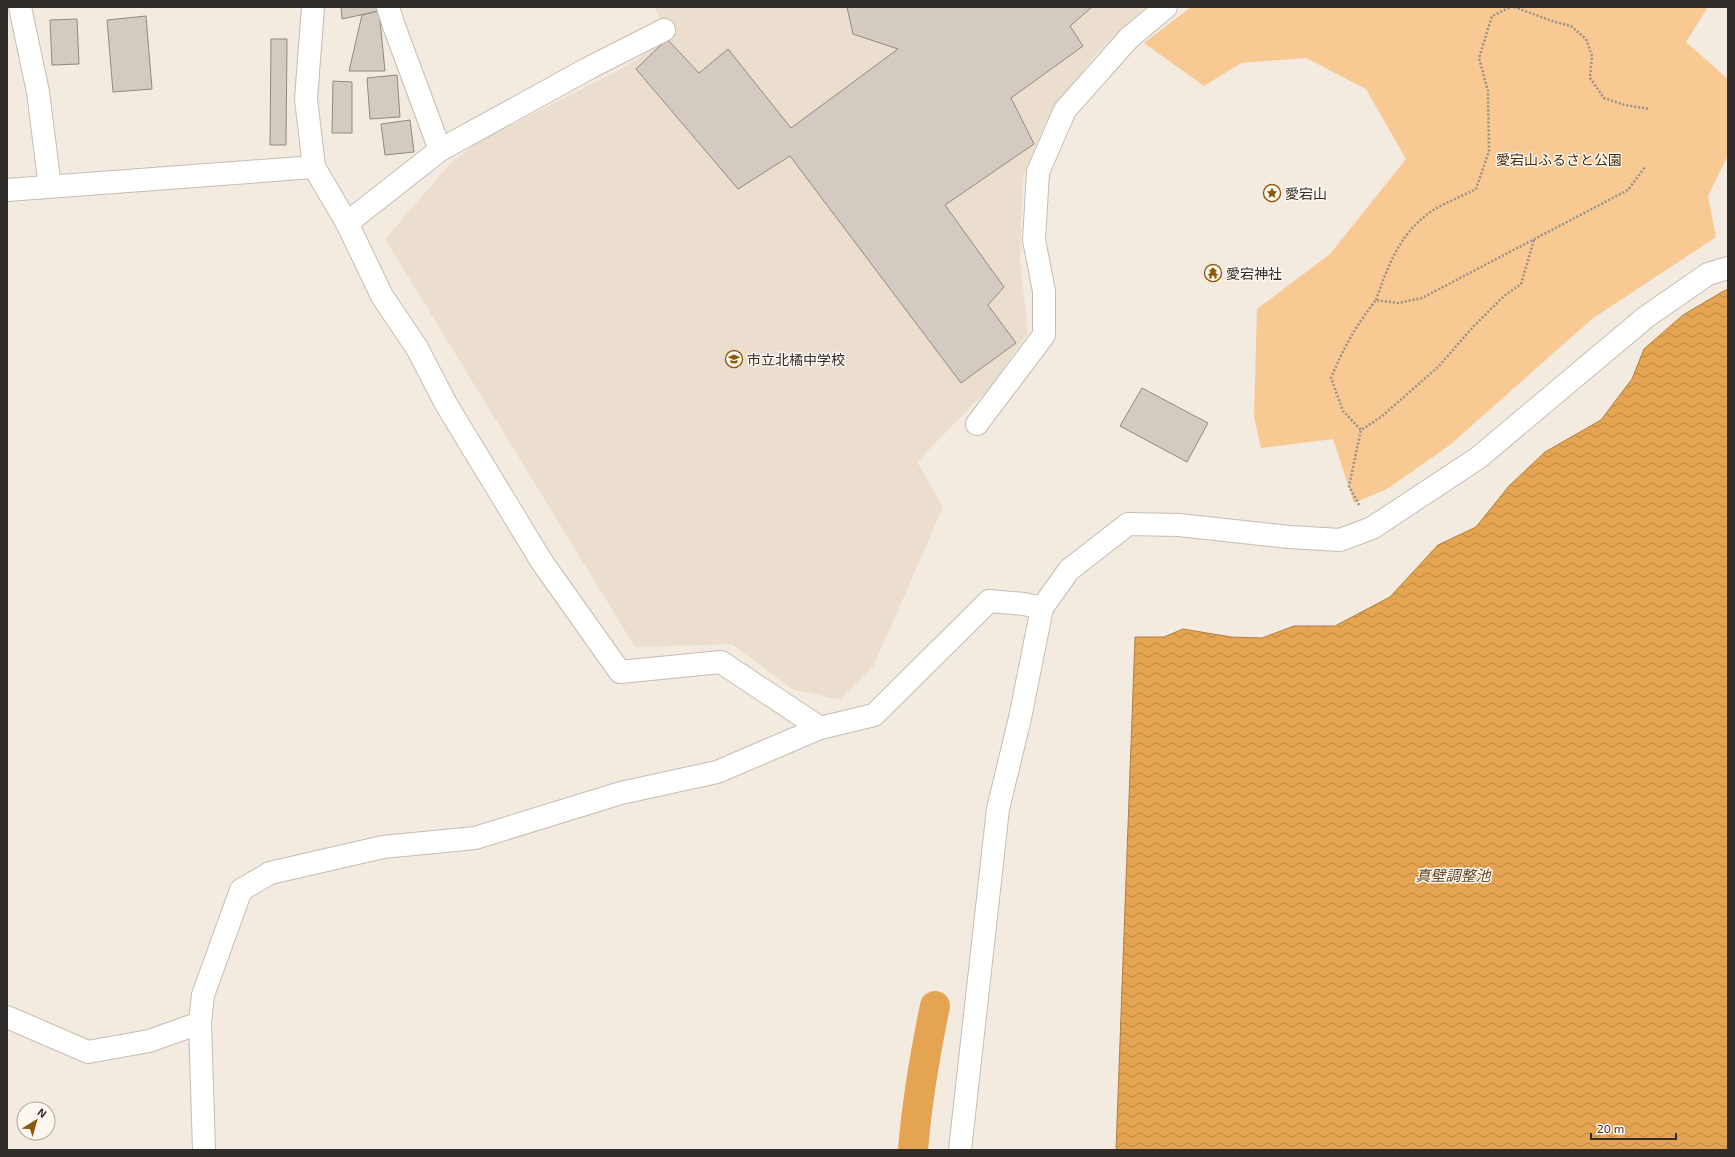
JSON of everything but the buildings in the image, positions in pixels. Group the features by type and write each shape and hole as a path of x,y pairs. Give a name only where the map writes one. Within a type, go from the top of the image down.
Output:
{"street":[{"path":"20,7 38,92 50,187"},
{"path":"312,7 306,99 314,167 347,223 382,296 417,348 446,404 538,556 620,672 721,662 820,728"},
{"path":"388,7 440,150"},
{"path":"977,424 1044,335 1044,291 1034,240 1038,172 1065,110 1129,38 1166,7"},
{"path":"347,223 440,150 589,68 664,30"},
{"path":"7,190 314,167"},
{"path":"960,1150 998,809 1020,718 1042,608 1069,570 1128,524 1179,525 1289,537 1340,540 1372,528 1478,458 1646,317 1708,274 1728,268"},
{"path":"204,1150 200,1023 203,994 240,890 270,873 383,847 474,838 621,793 717,772 820,728 874,715 989,601 1024,604 1042,608"},
{"path":"7,1017 88,1052 149,1041 200,1023"}],"path":[{"path":"1361,430 1343,411 1331,378 1344,346 1358,323 1376,300 1390,262 1412,227 1430,212 1476,189 1489,151 1488,91 1479,58 1492,16 1512,7 1571,26 1586,39 1592,56 1590,78 1604,98 1625,105 1649,109"},
{"path":"1376,300 1398,303 1422,298 1628,190 1645,167"},
{"path":"1372,528 1349,486 1361,430 1381,417 1438,367 1473,327 1504,296 1521,284 1534,240"}],"shaded area":[{"name":"市立北橘中学校","path":"655,7 1145,7 1094,56 1045,125 1023,177 1020,260 1028,333 991,386 917,462 943,507 874,665 839,700 792,689 732,644 635,647 385,239 450,164 476,143 623,68 667,40"}],"green space":[{"name":"愛宕山ふるさと公園","path":"1191,7 1708,7 1686,42 1728,79 1728,155 1708,196 1716,237 1592,319 1450,445 1387,489 1354,503 1333,439 1261,448 1254,417 1257,309 1330,254 1406,159 1366,89 1306,58 1241,63 1204,86 1144,43"}],"water":[{"name":"真壁調整池","path":"1728,289 1728,1150 1116,1150 1135,637 1164,637 1183,629 1231,637 1262,638 1294,626 1335,626 1390,597 1438,545 1476,527 1509,486 1545,452 1601,420 1632,379 1644,349 1683,315"}],"waterway":[{"path":"913,1150 922,1078 935,1006"}],"place":[{"name":"愛宕山","path":"1272,193"},
{"name":"愛宕神社","path":"1213,273"},
{"name":"市立北橘中学校","path":"734,359"}]}
